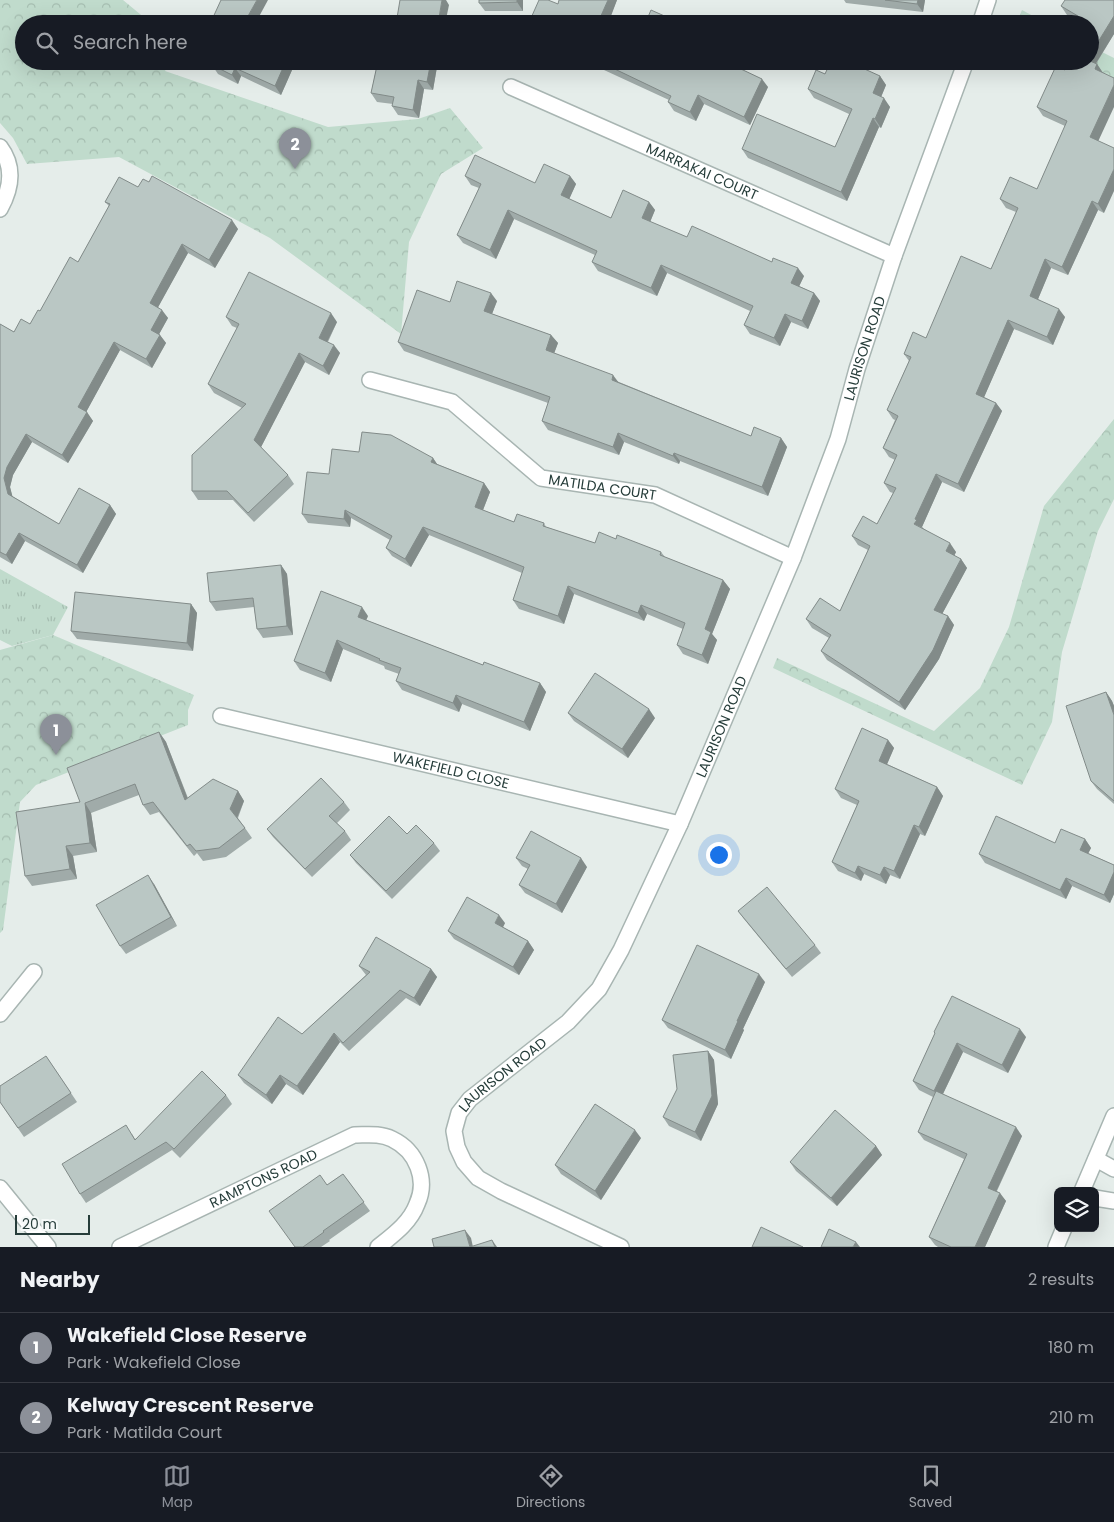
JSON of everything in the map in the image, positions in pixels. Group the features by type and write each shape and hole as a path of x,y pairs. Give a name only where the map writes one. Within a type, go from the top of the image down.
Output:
{"street":[{"path":"983,15 988,0"},
{"name":"LAURISON ROAD","path":"621,1247 501,1191 478,1178 464,1162 457,1147 454,1131 459,1113 470,1098 568,1022 599,989 622,950 680,824 793,558 838,439 857,369 894,256 963,70"},
{"name":"MARRAKAI COURT","path":"511,87 894,256"},
{"path":"0,147 7,159 11,173 9,186 0,210"},
{"name":"MATILDA COURT","path":"370,380 452,402 541,478 655,494 793,558"},
{"name":"WAKEFIELD CLOSE","path":"221,716 680,824"},
{"path":"0,1014 34,972"},
{"path":"1084,1187 1114,1116"},
{"name":"RAMPTONS ROAD","path":"120,1247 354,1135 373,1134 392,1139 409,1151 420,1170 422,1189 417,1206 405,1224 378,1247"},
{"path":"1096,1159 1114,1169"},
{"path":"0,1188 48,1247"},
{"path":"1099,1199 1114,1201"},
{"path":"1056,1247 1062,1232"}],"green space":[{"path":"0,0 123,0 141,15 15,15 15,70 166,70 328,127 418,119 450,108 483,148 441,174 409,242 401,334 270,238 119,157 27,164 13,138 0,123"},
{"path":"1022,10 1031,15 1020,15"},
{"path":"1099,50 1114,58 1114,87 1079,70 1099,70"},
{"path":"1114,419 1114,499 1098,531 1062,652 1052,722 1022,785 773,668 777,658 934,731 980,688 1009,627 1044,506"},
{"path":"0,569 68,607 53,635 12,646 0,640"},
{"path":"53,635 194,695 188,710 188,725 36,785 20,802 3,930 0,933 0,650"}],"building":[{"path":"221,0 257,0 249,15 214,15"},
{"path":"400,0 442,0 440,15 398,15"},
{"path":"479,0 517,0 517,2 479,3"},
{"path":"539,0 548,0 558,4 559,0 608,0 601,15 532,15"},
{"path":"885,0 918,0 917,4"},
{"path":"1065,0 1114,0 1114,16 1099,40 1099,15 1076,15 1061,6"},
{"path":"651,10 662,15 649,15"},
{"path":"222,70 234,70 232,75"},
{"path":"239,70 282,70 275,86"},
{"path":"376,70 429,70 427,82 418,80 413,110 392,106 394,97 371,93"},
{"path":"617,70 743,70 762,79 744,117 698,95 690,112 668,102 671,96"},
{"path":"816,70 825,74 827,70 867,70 880,76 873,93 884,98 875,119 873,118 841,192 742,149 757,114 835,147 852,109 808,89"},
{"path":"1054,70 1097,70 1114,78 1114,85 1090,137 1114,148 1114,169 1098,204 1092,201 1062,267 1045,259 1030,296 1059,309 1047,337 1008,320 976,394 996,403 958,484 936,474 915,519 917,520 914,524 950,543 946,551 961,559 934,610 948,616 933,650 899,702 821,651 831,635 806,619 820,598 840,611 870,546 852,536 863,516 877,524 896,488 884,483 897,455 883,448 898,416 887,410 911,357 904,354 913,332 926,338 961,256 991,269 1018,208 1000,199 1010,177 1037,189 1067,121 1037,107"},
{"path":"475,155 535,183 544,164 570,176 561,195 611,218 623,190 649,202 642,218 687,237 692,226 772,262 773,258 798,268 791,283 814,293 802,321 785,314 774,338 744,325 753,306 661,265 651,288 592,262 597,251 508,210 490,250 457,235 481,184 465,176"},
{"path":"152,176 232,220 209,260 182,244 150,303 162,310 151,330 160,335 146,359 114,342 78,407 87,412 62,455 26,434 7,467 4,478 8,494 59,524 79,488 110,505 77,565 19,533 6,555 0,552 0,324 14,332 21,319 30,324 38,310 40,311 70,257 78,262 110,204 105,202 119,177 138,187 143,179 149,182"},
{"path":"249,272 331,313 319,338 334,345 323,366 299,353 254,440 288,475 248,513 227,491 192,491 192,455 246,404 208,384 239,324 226,317"},
{"path":"457,281 491,293 484,311 551,335 546,350 613,375 612,380 751,436 754,427 781,438 762,487 674,453 673,456 618,433 613,447 542,421 550,397 398,342 417,290 450,302"},
{"path":"362,432 391,435 433,458 431,462 484,483 475,507 514,522 517,514 544,523 543,526 595,543 599,532 616,539 617,535 661,552 660,555 723,580 705,629 711,632 702,655 677,645 685,623 641,605 638,613 568,586 558,616 513,600 524,567 423,527 405,559 386,548 392,536 345,510 344,519 302,514 307,472 329,474 332,449 359,452"},
{"path":"281,565 287,626 257,629 253,598 210,602 207,573"},
{"path":"321,591 362,607 358,617 483,665 484,662 540,683 524,722 456,695 453,703 396,681 401,668 337,640 325,673 294,661"},
{"path":"75,592 191,604 187,643 71,631"},
{"path":"595,673 649,709 622,749 568,713"},
{"path":"1106,692 1114,715 1114,801 1091,781 1066,706"},
{"path":"862,728 888,740 879,761 937,787 919,827 914,825 894,871 884,867 880,875 858,866 855,873 832,862 859,801 835,789"},
{"path":"159,732 185,800 213,779 238,791 230,809 245,828 219,848 196,851 190,844 187,846 153,802 143,805 135,784 85,803 90,843 66,846 70,869 25,876 16,812 80,802 67,768"},
{"path":"321,778 344,802 329,816 345,831 305,869 267,829"},
{"path":"389,816 407,834 416,825 434,843 386,891 350,855"},
{"path":"996,816 1055,843 1061,829 1085,839 1080,850 1114,865 1114,872 1104,895 1066,878 1060,890 979,854"},
{"path":"531,831 581,858 556,904 519,885 530,865 516,858"},
{"path":"148,875 171,917 120,946 96,905"},
{"path":"767,887 815,945 786,969 738,911"},
{"path":"467,897 499,915 495,923 528,941 513,967 448,931"},
{"path":"376,937 431,969 414,998 400,990 343,1043 334,1033 297,1086 280,1075 266,1095 238,1075 278,1017 302,1034 370,972 359,966"},
{"path":"697,945 759,974 725,1050 662,1020"},
{"path":"952,996 1020,1029 1002,1065 957,1043 934,1091 913,1081"},
{"path":"708,1051 712,1096 695,1132 663,1117 677,1089 673,1055"},
{"path":"46,1056 71,1093 18,1128 0,1102 0,1086"},
{"path":"202,1071 226,1095 174,1149 166,1142 80,1194 62,1164 126,1125 135,1140"},
{"path":"936,1091 1016,1127 988,1188 1000,1193 975,1247 951,1247 929,1237 967,1154 918,1132"},
{"path":"595,1104 635,1130 595,1191 555,1165"},
{"path":"835,1110 876,1146 831,1198 790,1162"},
{"path":"343,1174 364,1202 303,1247 295,1247 269,1211 320,1175 327,1185"},
{"path":"761,1227 803,1247 752,1247"},
{"path":"829,1229 856,1242 853,1247 821,1247"},
{"path":"465,1230 470,1247 434,1247 432,1239"},
{"path":"492,1240 495,1247 470,1247"}],"place":[{"name":"Kelway Crescent Reserve","path":"295,169"},
{"name":"Wakefield Close Reserve","path":"56,755"}]}
